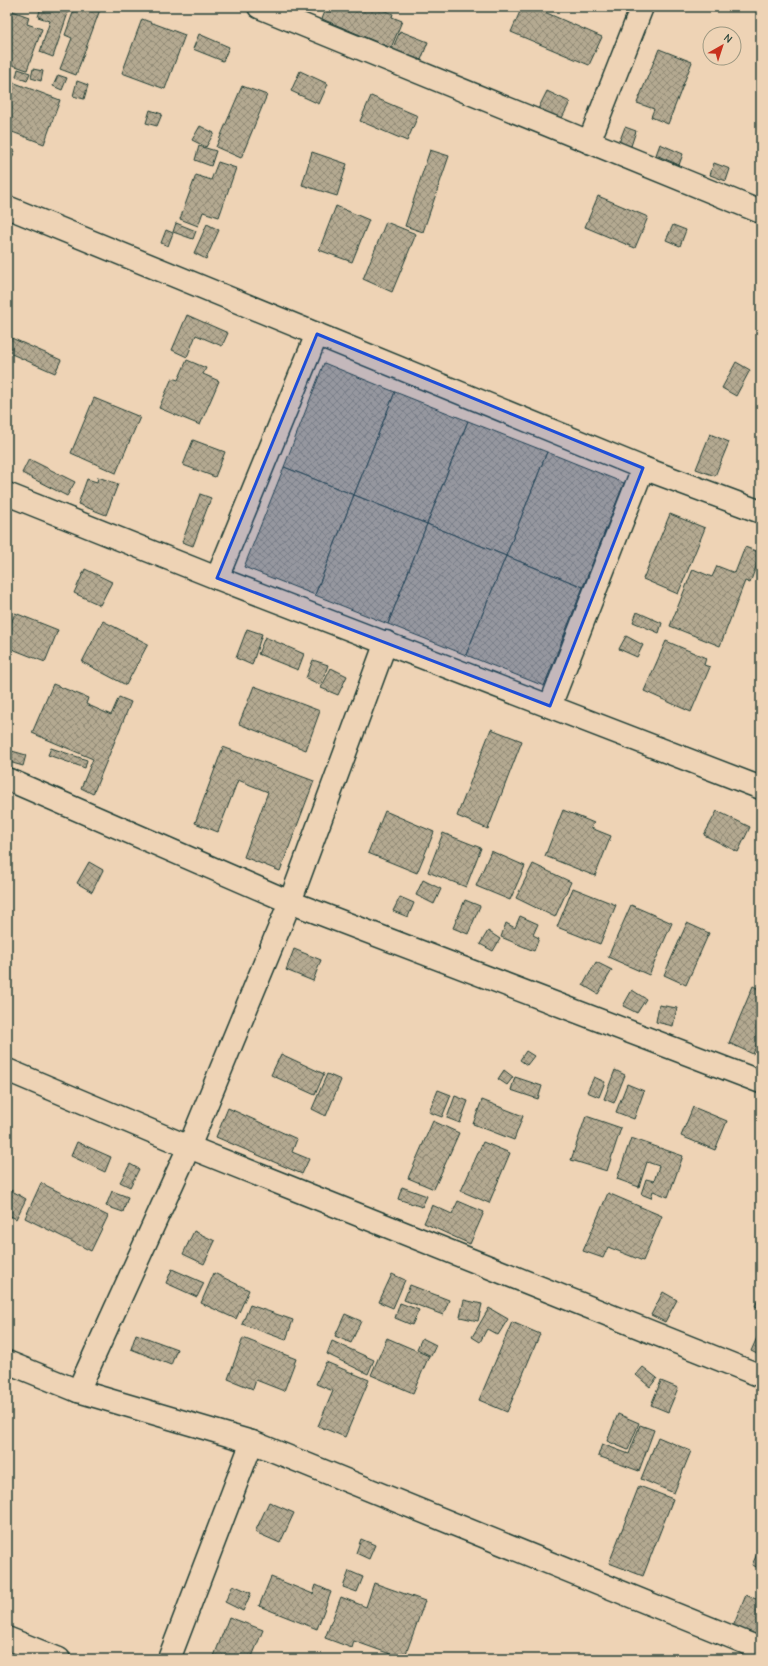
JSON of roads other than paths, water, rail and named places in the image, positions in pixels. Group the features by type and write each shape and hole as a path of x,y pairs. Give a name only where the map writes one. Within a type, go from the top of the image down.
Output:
{"street":[{"path":"259,7 761,212"},
{"path":"589,142 642,7"},
{"path":"7,208 644,468 761,512"},
{"path":"217,578 317,334"},
{"path":"550,706 644,468"},
{"path":"7,494 217,578 761,788"},
{"path":"78,1391 189,1147 290,902 386,642"},
{"path":"7,779 290,902 761,1082"},
{"path":"7,1070 189,1147 761,1376"},
{"path":"7,1362 78,1391 252,1442 761,1649"},
{"path":"169,1659 252,1442"},
{"path":"7,1638 59,1659"}]}
